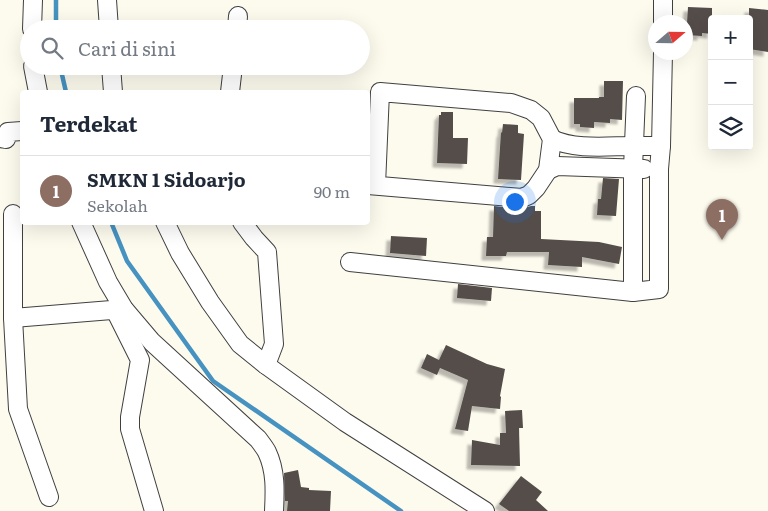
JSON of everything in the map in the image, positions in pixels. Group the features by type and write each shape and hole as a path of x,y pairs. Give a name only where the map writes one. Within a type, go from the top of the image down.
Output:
{"street":[{"path":"32,20 33,0"},
{"path":"107,0 108,20"},
{"path":"663,15 664,0"},
{"path":"350,262 633,292 659,289 659,169 663,60"},
{"path":"35,75 38,90"},
{"path":"112,75 113,90"},
{"path":"230,90 232,75"},
{"path":"552,139 548,170 536,188 529,195 522,198 372,185 380,92 511,103 531,110 541,118 552,139 559,143 594,147 661,146"},
{"path":"633,292 633,168 636,96"},
{"path":"0,138 6,139 8,132 20,131"},
{"path":"548,170 557,166 659,169"},
{"path":"13,214 13,318 18,409 49,497"},
{"path":"82,225 120,309 140,360 130,417 130,429 154,511"},
{"path":"167,225 180,253 210,302 240,344 345,422 485,511"},
{"path":"244,225 267,252 274,344 266,365"},
{"path":"13,318 120,309"},
{"path":"120,309 152,342 258,439 267,451 275,481 274,511"}],"building":[{"path":"688,7 712,8 712,15 708,15 708,34 702,33 702,36 693,35 693,15 688,15"},
{"path":"749,8 768,10 768,52 753,50 753,15 749,15"},
{"path":"604,81 623,81 622,120 610,119 610,123 594,122 594,128 580,127 580,124 574,124 574,98 604,97"},
{"path":"441,112 453,112 453,138 468,138 467,164 437,163 439,115 441,115"},
{"path":"503,124 518,125 518,133 524,134 521,180 498,179"},
{"path":"603,178 619,179 616,216 597,215 598,199 601,199"},
{"path":"494,206 521,209 535,206 535,211 541,211 541,239 599,242 622,247 619,264 582,257 582,267 548,265 549,252 507,252 506,256 486,256 487,237 493,237"},
{"path":"391,236 427,238 426,256 390,253"},
{"path":"458,284 492,288 491,301 457,298"},
{"path":"446,345 487,364 505,369 500,396 500,409 472,406 468,431 455,429 468,380 440,368 437,375 421,368 427,354 439,360"},
{"path":"522,410 523,428 519,428 520,466 471,465 472,440 500,445 500,433 506,433 505,411"},
{"path":"298,470 301,487 309,488 309,490 331,491 330,511 287,511 288,501 285,501 284,473"},
{"path":"521,476 542,492 536,500 548,511 509,511 499,504"}],"waterway":[{"path":"56,0 56,20"},
{"path":"62,75 66,90"},
{"path":"112,225 127,261 213,381 401,511"}],"place":[{"name":"SMKN 1 Sidoarjo","path":"722,240"}]}
